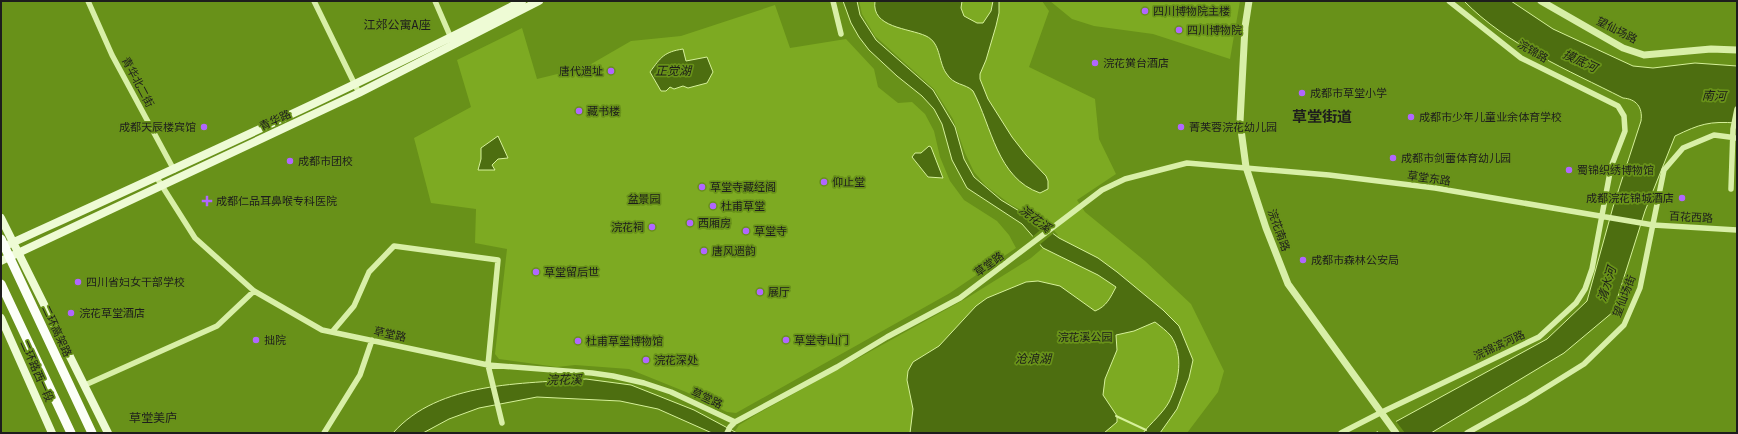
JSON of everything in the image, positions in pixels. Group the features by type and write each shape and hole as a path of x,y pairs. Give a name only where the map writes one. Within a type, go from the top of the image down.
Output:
{"highway":[{"name":"二环高架路","path":"1,239 92,433"},
{"path":"1,284 71,433"}],"main road":[{"name":"青华路","path":"1,248 157,178 355,85 522,1"},
{"name":"青华路","path":"1,261 359,93 539,1"},
{"path":"1,218 108,433"},
{"name":"二环路西一段","path":"1,318 52,433"}],"street":[{"name":"青华北二街","path":"88,1 112,55 174,170"},
{"path":"314,1 359,93"},
{"path":"435,1 451,38"},
{"path":"833,1 841,34"},
{"name":"浣花南路","path":"1250,1 1245,27 1240,122 1246,167 1266,228 1288,284 1396,433"},
{"name":"浣锦路","path":"1450,1 1521,58 1618,106 1624,116 1624,131 1610,167 1600,216"},
{"name":"望仙场路","path":"1541,1 1623,48 1644,55 1711,49 1737,50"},
{"path":"1731,189 1735,138 1733,129 1737,109"},
{"name":"望仙场街","path":"1467,433 1526,400 1584,364 1624,325 1640,288 1664,170 1683,148 1714,135 1735,138"},
{"name":"草堂路","path":"157,178 194,238 254,290 322,330 488,365 592,373 632,380 671,392 733,424 837,367 887,336 960,298 1031,246 1102,190 1125,179 1187,163 1246,167"},
{"name":"草堂东路","path":"1246,167 1435,188 1608,218"},
{"name":"浣锦滨河路","path":"1341,433 1539,337 1576,303 1585,289 1592,269 1600,216"},
{"name":"百花西路","path":"1608,218 1653,225 1737,230"},
{"path":"332,332 354,306 369,272 394,246 498,260 488,365 502,423"},
{"path":"85,385 217,326 254,290"},
{"path":"324,433 360,375 372,340"},
{"path":"727,433 733,424"}],"green space":[{"name":"浣花溪公园","path":"859,1 1042,1 1049,11 1029,67 1095,99 1099,139 1116,174 1077,200 1085,212 1145,261 1191,304 1224,371 1218,392 1187,433 734,433 739,425 757,414 967,298 1031,258 1058,235 1048,224 1010,204 986,186 974,172 965,153 953,119 934,89 875,36 862,14"},
{"name":"四川博物院","path":"1050,1 1240,1 1230,59 1153,34 1094,26 1072,19"},
{"name":"杜甫草堂","path":"775,5 790,48 846,39 874,69 878,87 898,103 912,102 925,114 934,131 940,157 950,181 964,200 997,221 1009,235 1016,248 950,293 736,413 727,412 686,392 629,369 575,365 557,367 499,359 495,354 507,249 475,243 476,209 431,203 414,138 471,107 457,60 522,28 537,79 586,67 631,41 681,36"}],"water":[{"name":"沧浪湖","path":"843,1 857,1 860,15 876,40 933,90 955,127 964,159 974,177 1001,200 1039,223 1059,238 1098,258 1163,310 1179,326 1193,360 1189,378 1177,409 1160,433 1143,433 1169,402 1175,386 1179,369 1179,360 1175,343 1171,336 1155,322 1134,331 1116,335 1117,350 1105,379 1103,395 1117,416 1117,422 1104,433 910,433 913,409 907,380 908,371 913,362 939,346 976,306 987,298 1026,282 1038,281 1060,286 1095,311 1105,304 1116,287 1098,275 1043,248 1022,224 967,188 952,160 942,124 934,109 922,96 897,76 869,50 851,23"},
{"path":"875,1 962,1 961,8 964,16 977,23 983,23 991,11 993,1 999,1 999,13 996,26 986,60 980,74 980,79 988,99 1012,137 1026,155 1046,176 1048,181 1048,189 1040,193 1026,186 1014,176 1005,164 998,150 973,91 949,77 943,68 937,48 931,39 919,33 901,29 885,22 879,17 875,10"},
{"path":"1464,1 1511,1 1553,29 1633,66 1653,68 1695,63 1737,66 1737,123 1719,122 1705,124 1675,136 1645,211 1613,312 1564,353 1431,433 1375,433 1547,339 1587,301 1613,207 1641,121 1640,108 1635,102 1623,98 1539,56 1499,31"},
{"name":"正觉湖","path":"683,49 686,61 707,57 713,72 707,83 688,88 683,86 674,89 670,87 666,91 661,91 650,72 657,62 664,56 671,52"},
{"path":"498,136 508,158 498,159 492,165 495,170 478,170 481,159 481,148"},
{"path":"929,146 931,147 943,178 928,177 912,157 915,153 921,153"},
{"path":"586,379 631,385 694,410 737,433 712,433 658,409 620,401 537,397 479,408 449,419 423,433 393,433 412,416 434,403 458,394 483,388 536,382"}],"pier":[{"path":"1046,225 1055,232 1038,246 1031,238"},
{"path":"1395,420 1405,433 1379,433 1377,430"}],"waterway":[{"path":"1116,416 1146,430"}],"place":[{"name":"四川博物院主楼","path":"1145,11"},
{"name":"四川博物院","path":"1179,30"},
{"name":"浣花黉台酒店","path":"1095,63"},
{"name":"唐代遗址","path":"611,71"},
{"name":"成都市草堂小学","path":"1302,93"},
{"name":"藏书楼","path":"579,111"},
{"name":"成都市少年儿童业余体育学校","path":"1411,117"},
{"name":"成都天辰楼宾馆","path":"204,127"},
{"name":"菁芙蓉浣花幼儿园","path":"1181,127"},
{"name":"成都市剑蕾体育幼儿园","path":"1393,158"},
{"name":"成都市团校","path":"290,161"},
{"name":"蜀锦织绣博物馆","path":"1569,170"},
{"name":"仰止堂","path":"824,182"},
{"name":"草堂寺藏经阁","path":"702,187"},
{"name":"成都浣花锦城酒店","path":"1682,198"},
{"name":"成都仁品耳鼻喉专科医院","path":"207,201"},
{"name":"杜甫草堂","path":"713,206"},
{"name":"西厢房","path":"690,223"},
{"name":"浣花祠","path":"652,227"},
{"name":"草堂寺","path":"746,231"},
{"name":"唐风遗韵","path":"704,251"},
{"name":"成都市森林公安局","path":"1303,260"},
{"name":"草堂留后世","path":"536,272"},
{"name":"四川省妇女干部学校","path":"78,282"},
{"name":"展厅","path":"760,292"},
{"name":"浣花草堂酒店","path":"71,313"},
{"name":"拙院","path":"256,340"},
{"name":"草堂寺山门","path":"786,340"},
{"name":"杜甫草堂博物馆","path":"578,341"},
{"name":"浣花深处","path":"646,360"}],"district":[{"name":"江郊公寓A座","path":"397,25"},
{"name":"草堂街道","path":"1322,117"},
{"name":"草堂美庐","path":"153,418"}],"water label":[{"name":"摸底河","path":"1580,61"},
{"name":"南河","path":"1714,96"},
{"name":"浣花溪","path":"1035,219"},
{"name":"清水河","path":"1607,284"},
{"name":"浣花溪","path":"564,380"}],"park label":[{"name":"盆景园","path":"644,199"}]}
